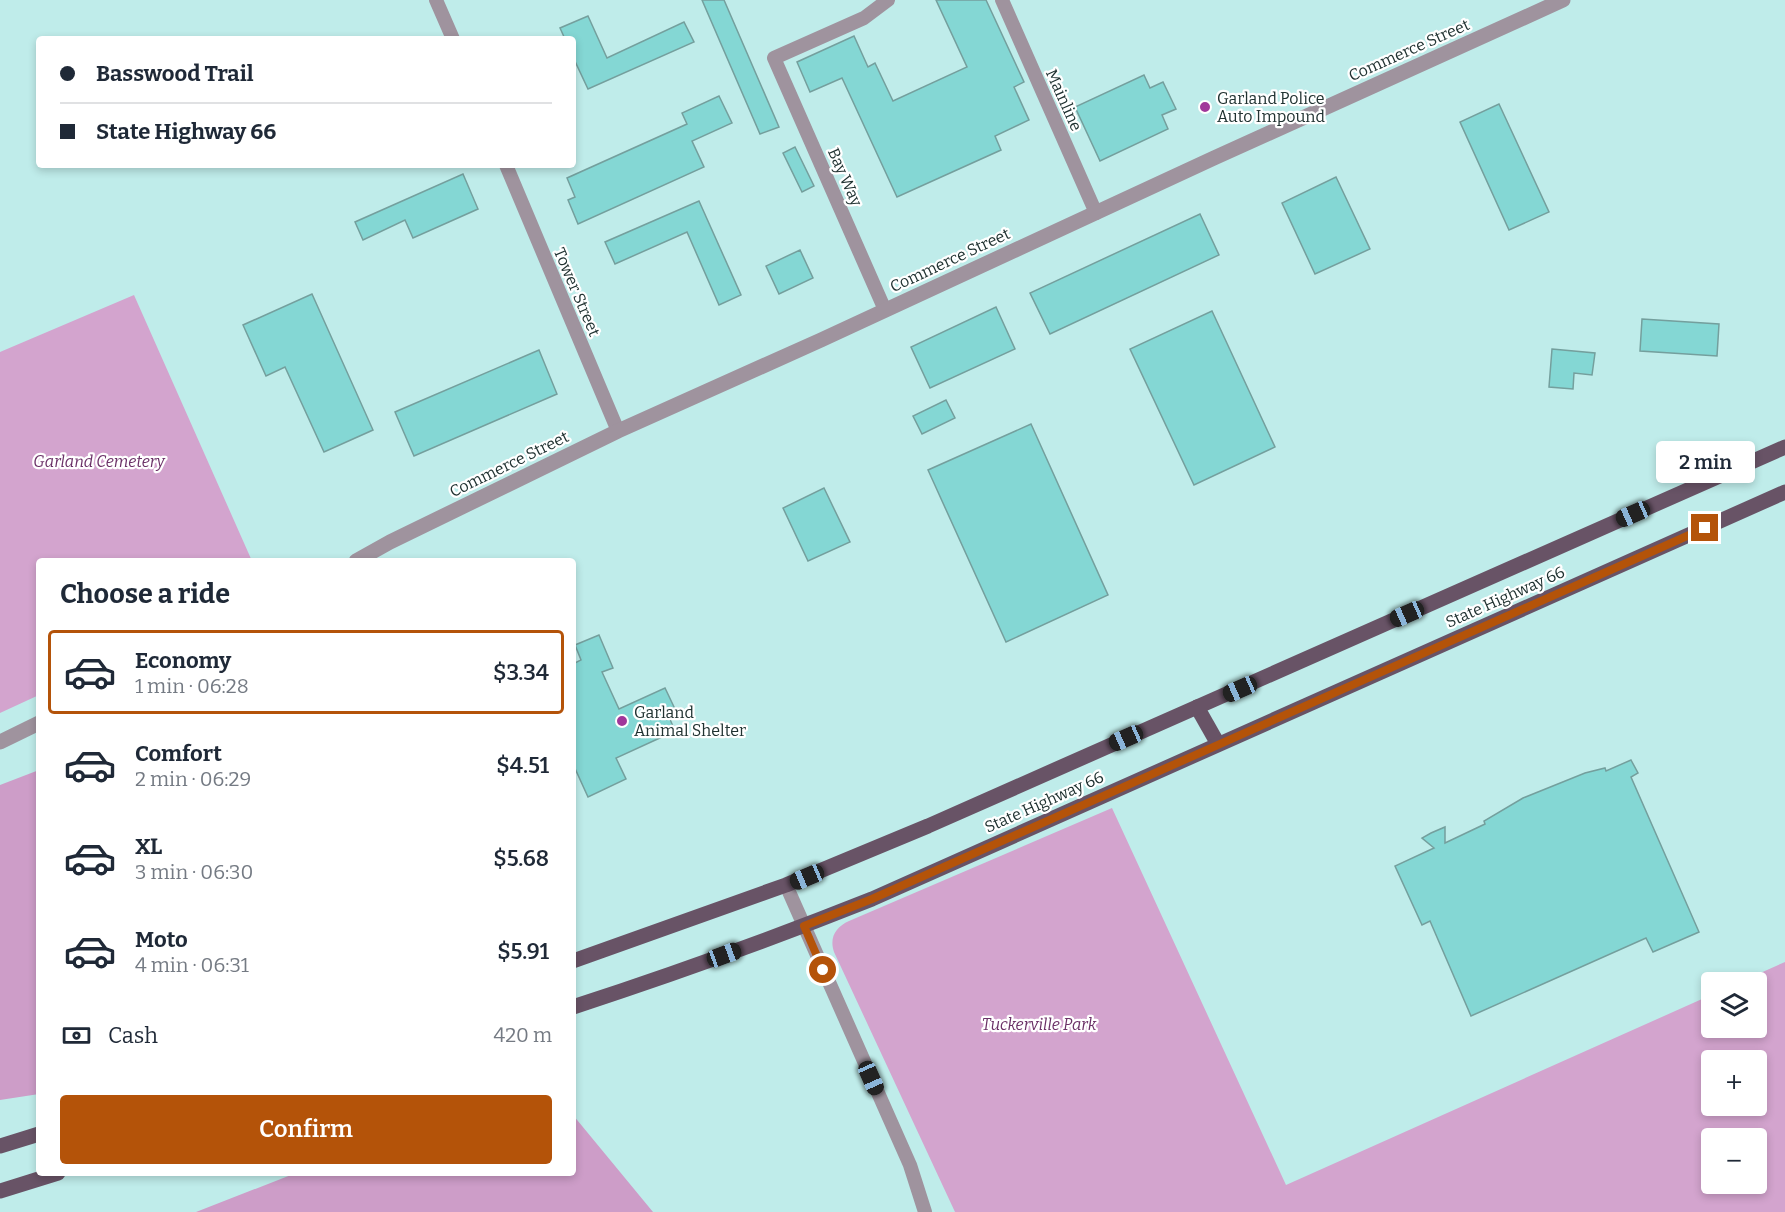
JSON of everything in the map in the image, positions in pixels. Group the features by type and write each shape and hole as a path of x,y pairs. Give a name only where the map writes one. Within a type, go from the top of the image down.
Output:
{"main road":[{"name":"State Highway 66","path":"576,960 786,885 928,826 1785,447"},
{"name":"State Highway 66","path":"576,1006 804,926 872,899 1785,492"},
{"path":"1197,707 1218,744"},
{"path":"0,1146 36,1135"},
{"path":"0,1191 48,1176"}],"street":[{"path":"436,0 452,36"},
{"name":"Bay Way","path":"885,310 774,58 864,18 888,0"},
{"name":"Mainline","path":"1002,0 1096,213"},
{"name":"Commerce Street","path":"361,558 618,431 1563,0"},
{"name":"Tower Street","path":"507,168 618,431"},
{"path":"0,742 36,724"},
{"path":"786,885 910,1165 925,1212"}],"green space":[{"name":"Garland Cemetery","path":"134,295 251,558 36,558 36,696 0,713 0,352"},
{"name":"Tuckerville Park","path":"1112,808 1286,1185 1701,999 1701,1038 1767,1038 1767,972 1762,972 1785,962 1785,1212 955,1212 834,952 833,937 840,926"}],"shaded area":[{"path":"36,771 36,1094 0,1100 0,785"},
{"path":"576,1119 653,1212 196,1212 288,1176 576,1176"}],"building":[{"path":"702,0 724,0 779,127 760,134"},
{"path":"936,0 986,0 1024,82 1014,87 1029,120 995,136 1001,150 897,197 842,78 810,92 797,62 854,36 868,67 875,63 893,101 967,67"},
{"path":"588,16 607,58 684,22 694,42 588,89 576,63 576,36 564,36 560,28"},
{"path":"1144,75 1150,88 1163,82 1176,109 1162,115 1168,129 1100,161 1075,107"},
{"path":"719,96 732,123 692,141 704,167 578,224 568,200 575,197 567,178 687,124 682,113"},
{"path":"1499,104 1549,212 1509,230 1460,122"},
{"path":"795,147 814,186 802,192 783,153"},
{"path":"463,174 478,209 413,238 405,220 363,240 355,222"},
{"path":"1336,177 1370,249 1315,274 1282,203"},
{"path":"699,201 741,295 719,305 687,232 615,264 605,242"},
{"path":"1200,214 1219,255 1050,334 1030,293"},
{"path":"800,250 813,278 779,294 766,266"},
{"path":"312,294 373,430 324,452 285,367 266,376 243,325"},
{"path":"996,307 1015,349 930,388 911,347"},
{"path":"1212,311 1275,447 1194,485 1130,349"},
{"path":"1642,319 1719,324 1717,356 1640,351"},
{"path":"1552,349 1595,353 1592,375 1574,373 1573,389 1549,387"},
{"path":"539,350 557,394 414,456 395,412"},
{"path":"946,400 955,418 922,434 913,416"},
{"path":"1031,424 1108,595 1006,642 928,470"},
{"path":"824,488 850,542 808,561 783,508"},
{"name":"Garland Animal Shelter","path":"599,635 613,668 602,672 619,709 665,688 675,709 667,712 675,731 616,758 626,779 588,797 576,771 576,662 581,660 576,645"},
{"path":"1631,760 1638,773 1631,777 1699,932 1653,952 1646,938 1471,1016 1430,921 1422,925 1395,866 1434,848 1422,838 1431,833 1445,827 1445,843 1485,824 1484,821 1523,798 1585,773 1605,768 1606,771"}],"place":[{"name":"Garland Police Auto Impound","path":"1205,107"},
{"name":"Garland Animal Shelter","path":"622,721"}],"route":[{"path":"823,970 804,926 872,899 1705,528"}]}
